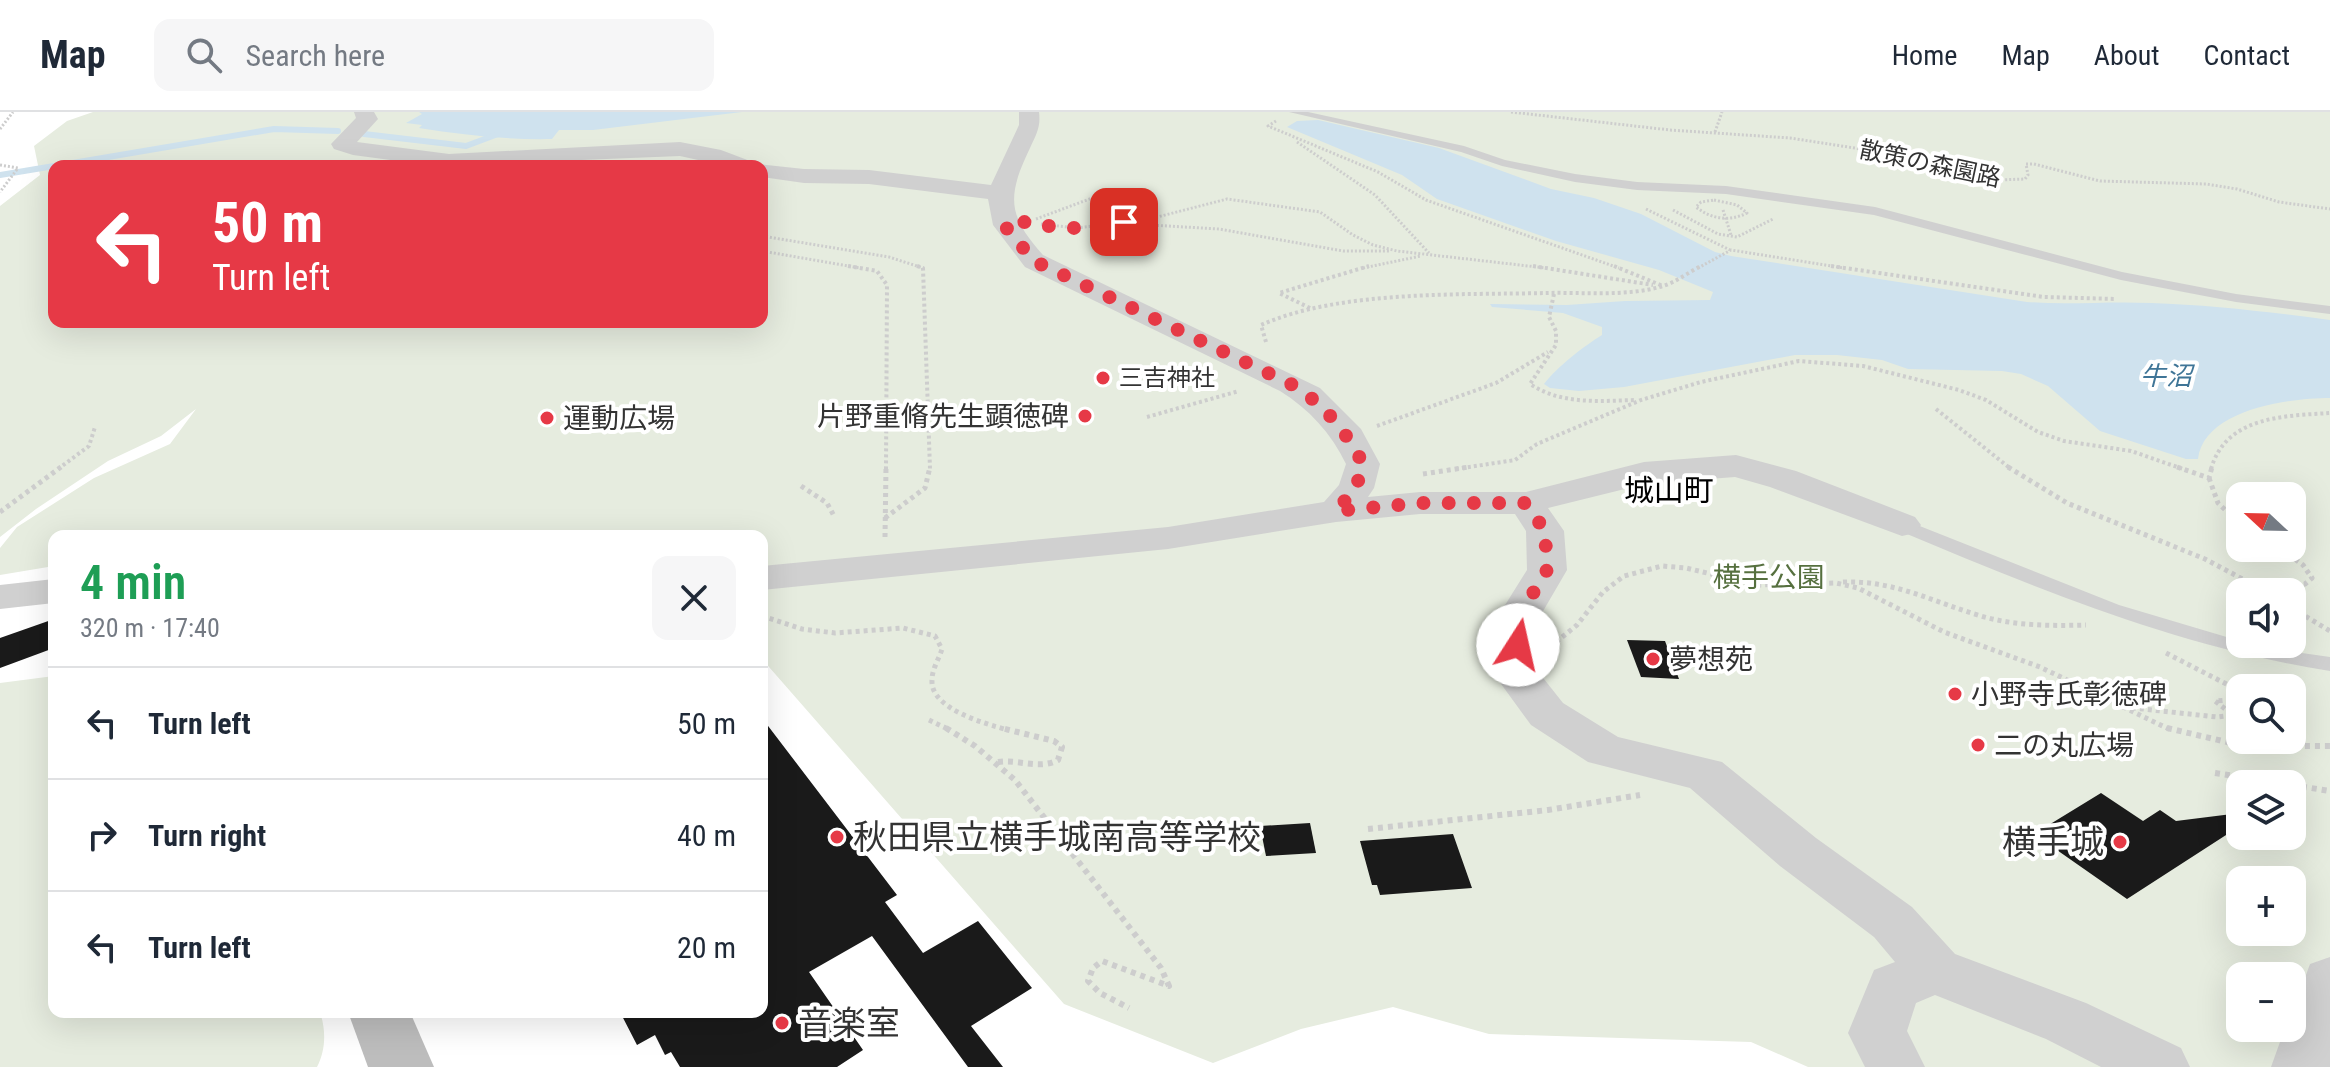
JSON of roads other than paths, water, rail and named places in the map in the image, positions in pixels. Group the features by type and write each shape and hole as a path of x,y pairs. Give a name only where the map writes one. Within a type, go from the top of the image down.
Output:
{"street":[{"path":"364,112 367,119 342,144 442,160"},
{"path":"1029,112 1030,125 998,193 1004,225 1034,261 1309,395 1349,436 1363,464 1356,488 1336,511"},
{"path":"473,160 680,149 724,160"},
{"path":"768,171 804,176 869,177 998,193"},
{"path":"768,577 1168,538 1336,511 1420,503 1526,503 1644,473 1736,466 1783,479 1902,525"},
{"path":"1526,503 1545,531 1547,570 1518,618 1518,677 1547,714 1604,750 1705,774 1798,852 1893,922 1935,971 2066,1021 2160,1067"},
{"path":"0,597 48,592"},
{"path":"1895,1067 1877,1033 1894,987 1935,971"},
{"path":"2301,1067 2306,1042 2328,995 2330,981"},
{"path":"381,1018 401,1067"}],"lane":[{"path":"1296,112 1464,149 1502,163 1575,178 1637,186 1726,190 1875,211 2121,276 2236,298 2330,310"},
{"path":"532,160 545,157"},
{"path":"1902,525 2077,597 2170,629 2285,659 2330,664"}],"water":[{"path":"419,112 742,112 593,130 559,130 552,139 535,139 452,133 406,123 422,114"},
{"name":"牛沼","path":"1318,120 1439,148 1551,189 1594,198 1641,214 1715,252 1731,256 2027,302 2173,304 2330,320 2330,398 2272,404 2232,418 2216,428 2204,442 2198,459 2186,459 2100,431 2048,386 2021,374 2002,371 1908,369 1882,360 1837,355 1795,355 1624,387 1579,391 1550,388 1544,384 1549,377 1602,335 1602,327 1563,313 1492,307 1490,304 1710,300 1713,292 1659,270 1556,241 1437,199 1402,175 1287,127 1297,121"}],"waterway":[{"path":"91,160 274,129 338,131"},
{"path":"364,134 466,146 498,134"},
{"path":"0,175 48,167"}],"place":[{"name":"三吉神社","path":"1103,378"},
{"name":"片野重脩先生顕徳碑","path":"1085,416"},
{"name":"運動広場","path":"547,418"},
{"name":"夢想苑","path":"1653,659"},
{"name":"小野寺氏彰徳碑","path":"1955,694"},
{"name":"二の丸広場","path":"1978,745"},
{"name":"秋田県立横手城南高等学校","path":"837,837"},
{"name":"横手城","path":"2120,842"},
{"name":"音楽室","path":"782,1023"}],"district":[{"name":"城山町","path":"1669,491"}],"park label":[{"name":"横手公園","path":"1769,577"}]}
